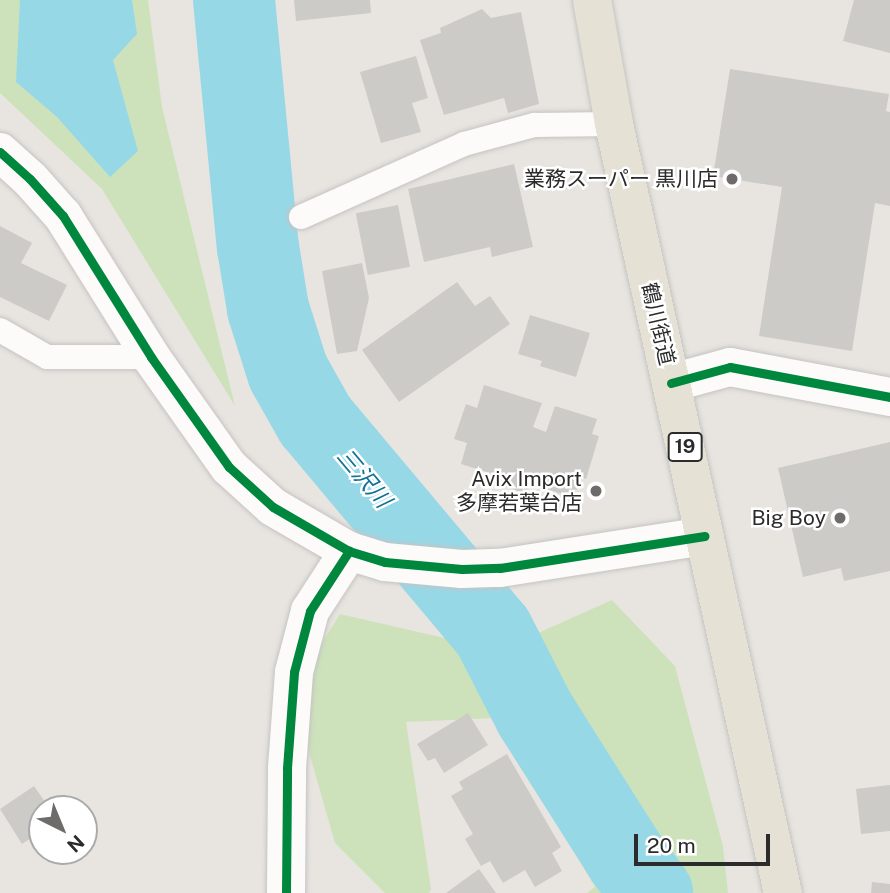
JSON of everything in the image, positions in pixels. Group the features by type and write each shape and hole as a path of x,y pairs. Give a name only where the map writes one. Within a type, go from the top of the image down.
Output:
{"main road":[{"name":"鶴川街道","path":"592,0 614,124 783,893"}],"street":[{"path":"0,152 30,179 63,216 151,357 229,467 273,507 358,554 462,569 500,568 705,536"},
{"path":"671,383 730,367 890,397"},
{"path":"286,893 287,768 294,672 310,611 358,554"}],"lane":[{"path":"301,217 464,144 534,125 614,124"},
{"path":"0,330 47,357 151,357"}],"green space":[{"path":"0,0 148,0 162,107 235,406 102,189 0,93"},
{"path":"612,600 675,666 723,846 728,893 587,893 595,887 495,718 406,722 431,889 429,893 385,893 335,843 308,749 298,681 340,614 462,642 538,633"}],"water":[{"path":"20,0 132,0 137,34 113,60 138,151 110,177 57,117 16,82"}],"building":[{"path":"294,0 370,0 371,13 296,21"},
{"path":"854,0 890,0 890,53 843,41"},
{"path":"482,9 491,18 521,12 539,104 508,113 504,98 444,115 420,40 441,33 440,28"},
{"path":"416,56 428,98 412,103 421,132 381,143 360,72"},
{"path":"730,69 889,94 886,111 890,112 890,206 875,203 852,351 759,336 782,187 713,176"},
{"path":"514,164 533,247 492,257 490,247 424,262 408,189"},
{"path":"398,205 410,267 368,275 356,213"},
{"path":"0,226 32,243 21,263 67,285 49,321 0,297"},
{"path":"362,263 369,298 357,351 337,354 322,271"},
{"path":"457,282 475,306 490,296 510,324 399,402 362,350"},
{"path":"530,315 590,333 576,377 540,366 542,361 518,354"},
{"path":"484,385 542,403 533,427 546,432 555,406 597,419 592,434 599,436 586,479 580,477 574,498 530,484 527,494 506,487 509,479 461,464 467,443 454,439 466,404 477,408"},
{"name":"Big Boy","path":"890,442 890,571 844,581 841,568 803,577 778,468"},
{"path":"468,713 488,745 444,773 435,758 428,761 417,744"},
{"path":"507,754 561,847 552,853 562,871 535,887 525,870 503,883 490,861 481,866 465,839 473,834 451,796 463,789 459,782"},
{"path":"890,785 890,831 861,834 856,789"},
{"path":"34,786 40,795 28,795 28,840 22,844 0,809"},
{"path":"479,869 496,893 446,893"},
{"path":"872,882 890,884 890,893 871,893"}],"waterway":[{"name":"三沢川","path":"234,0 258,247 268,309 288,372 315,420 493,632 535,714 626,858 652,893"}],"cycle path":[{"path":"0,152 30,179 63,216 151,357 229,467 273,507 349,551 385,562 462,569 500,568 705,536"},
{"path":"671,383 730,367 890,397"},
{"path":"286,893 287,768 294,672 310,611 349,551"}],"place":[{"name":"業務スーパー 黒川店","path":"732,179"},
{"name":"Avix Import 多摩若葉台店","path":"596,491"},
{"name":"Big Boy","path":"840,518"}]}
